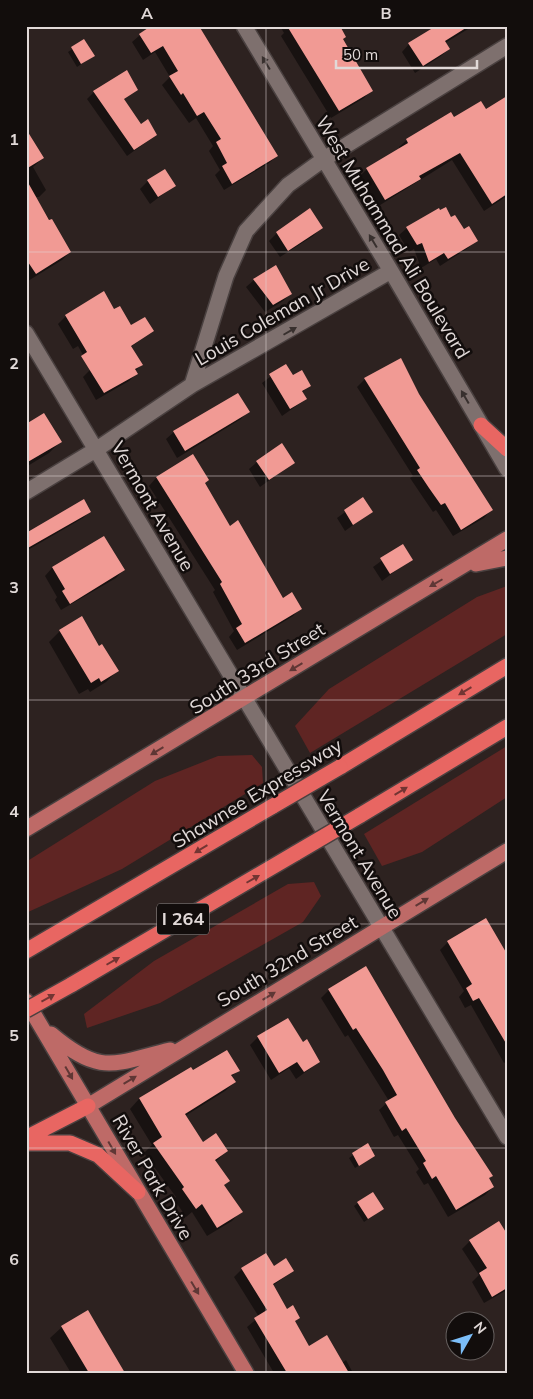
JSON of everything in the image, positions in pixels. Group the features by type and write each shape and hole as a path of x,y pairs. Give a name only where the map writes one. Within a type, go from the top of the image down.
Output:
{"highway":[{"path":"481,425 507,449"},
{"name":"Shawnee Expressway","path":"26,951 56,936 507,666"},
{"name":"I 264","path":"26,1010 71,986 507,727"},
{"path":"26,1138 88,1106"},
{"path":"26,1143 70,1144 98,1155 138,1192"}],"main road":[{"name":"South 33rd Street","path":"26,829 465,567 507,539"},
{"path":"465,567 507,558"},
{"name":"South 32nd Street","path":"88,1106 507,851"},
{"name":"River Park Drive","path":"26,1001 246,1373"},
{"path":"42,1027 81,1057 104,1064 184,1047"}],"street":[{"name":"West Muhammad Ali Boulevard","path":"244,26 507,469"},
{"name":"Louis Coleman Jr Drive","path":"192,385 226,276 246,231 288,185 324,159 507,46"},
{"name":"Louis Coleman Jr Drive","path":"26,492 97,449 192,385 248,355 391,271"},
{"name":"Vermont Avenue","path":"26,333 507,1137"}],"shaded area":[{"path":"507,586 507,634 310,753 295,726 329,689 477,597"},
{"path":"507,746 507,797 422,852 382,866 364,834"},
{"path":"252,755 262,767 263,783 122,869 26,913 26,864 29,860 155,781 218,756"},
{"path":"314,882 321,896 303,922 160,1003 87,1028 84,1014 154,961 288,884"}],"building":[{"path":"151,26 199,26 278,156 232,184 222,166 227,163 216,142 221,139 204,112 197,116 183,93 181,95 169,76 178,71 163,46 151,53 139,34"},
{"path":"287,26 340,26 346,37 343,39 373,91 339,111"},
{"path":"436,26 469,26 445,41 450,49 423,66 408,43"},
{"path":"84,39 95,56 81,64 71,47"},
{"path":"127,70 138,90 124,99 141,124 148,119 157,135 134,150 93,91"},
{"path":"507,96 507,194 492,204 460,153 419,176 421,179 385,200 366,168 408,143 406,139 451,112 454,117 481,101 486,109"},
{"path":"26,129 44,158 26,169"},
{"path":"165,169 176,186 158,197 147,180"},
{"path":"26,179 49,220 52,219 71,252 36,274 26,259"},
{"path":"446,207 451,217 455,215 464,229 469,226 478,241 448,259 444,253 429,262 422,243 417,245 406,227 439,208 440,210"},
{"path":"310,208 323,228 288,251 276,232"},
{"path":"276,265 292,294 273,305 253,279"},
{"path":"104,291 114,309 120,306 131,325 145,317 154,331 131,346 143,365 135,369 138,374 104,393 81,356 87,352 65,315"},
{"path":"401,358 419,394 493,510 461,530 445,503 441,505 417,470 420,468 364,378"},
{"path":"286,364 293,375 302,370 311,386 302,391 307,399 290,409 269,374"},
{"path":"238,393 250,412 185,451 173,431"},
{"path":"44,413 62,442 26,463 26,424"},
{"path":"282,443 295,463 269,480 256,461"},
{"path":"193,454 209,480 205,483 230,526 238,520 283,598 292,592 302,609 245,643 236,628 242,624 220,584 222,582 156,477"},
{"path":"363,497 373,512 353,525 344,510"},
{"path":"84,499 91,512 26,549 26,533"},
{"path":"104,536 125,570 70,604 62,591 65,589 52,567"},
{"path":"403,544 413,560 390,574 380,558"},
{"path":"82,616 99,646 102,644 119,671 101,682 99,678 91,683 59,630"},
{"path":"486,918 507,954 507,1045 479,998 473,1001 466,988 472,984 447,941"},
{"path":"366,966 455,1118 493,1176 489,1178 494,1187 456,1210 436,1176 432,1179 423,1163 426,1161 406,1128 402,1131 385,1102 397,1095 356,1028 353,1030 328,989"},
{"path":"288,1018 303,1042 307,1039 320,1062 304,1072 297,1062 279,1073 257,1036"},
{"path":"227,1050 240,1071 231,1075 236,1082 185,1114 203,1142 216,1133 228,1151 215,1160 230,1181 224,1185 243,1212 217,1228 202,1204 196,1209 182,1189 184,1187 153,1143 162,1137 139,1098 191,1067 193,1070"},
{"path":"368,1143 375,1156 359,1166 352,1153"},
{"path":"373,1192 384,1209 368,1219 357,1202"},
{"path":"499,1221 507,1234 507,1288 492,1297 479,1273 487,1268 469,1240"},
{"path":"266,1253 274,1266 286,1258 294,1271 273,1284 287,1309 293,1305 300,1318 295,1321 309,1346 327,1335 349,1373 287,1373 254,1318 267,1310 241,1268"},
{"path":"88,1310 125,1373 89,1373 61,1326"}]}
